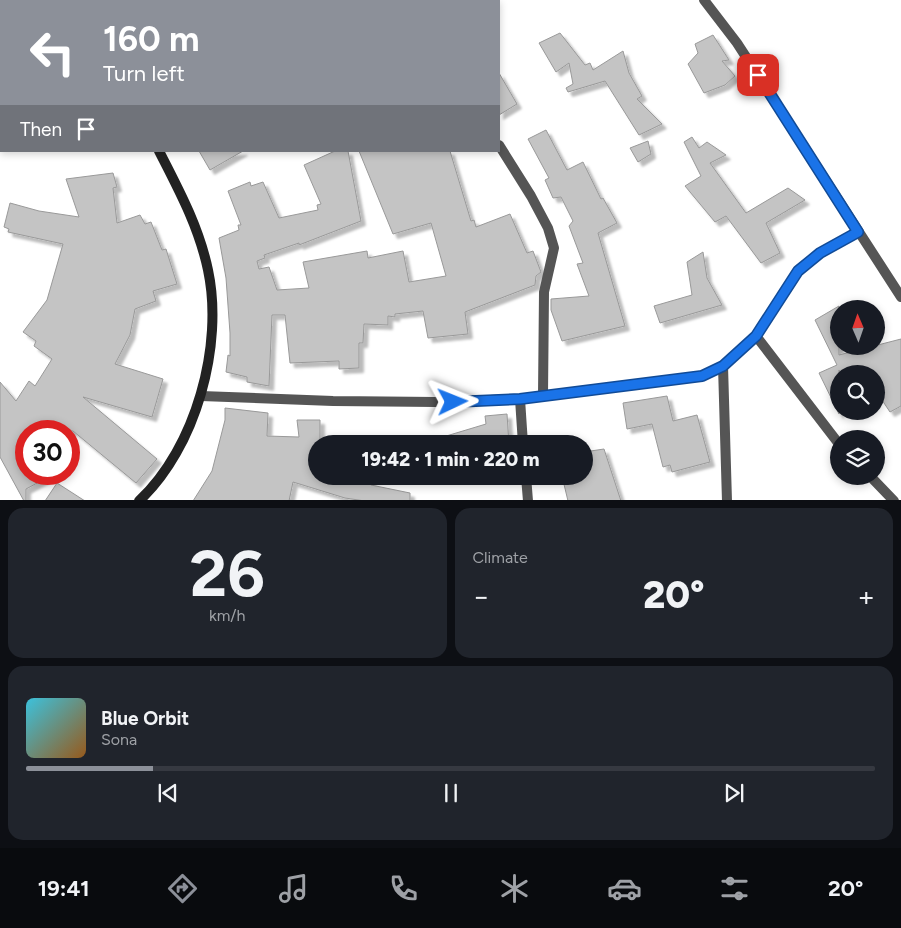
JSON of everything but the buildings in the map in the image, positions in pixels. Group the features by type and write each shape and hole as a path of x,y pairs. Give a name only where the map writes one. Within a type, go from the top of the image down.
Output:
{"main road":[{"path":"139,500 148,492 182,444 201,396 213,321 208,270 192,216 160,152"}],"street":[{"path":"704,0 737,43 901,297"},
{"path":"500,147 531,196 548,228 554,248 544,292 543,395"},
{"path":"201,396 333,402 436,402 520,399 702,376 723,366 756,336 798,271 820,253 858,232"},
{"path":"756,336 830,432"},
{"path":"723,366 727,500"},
{"path":"520,399 522,435"},
{"path":"527,485 528,500"},
{"path":"879,485 894,500"}],"route":[{"path":"453,402 520,399 702,376 723,366 756,336 798,271 820,253 858,232 758,75"}]}
